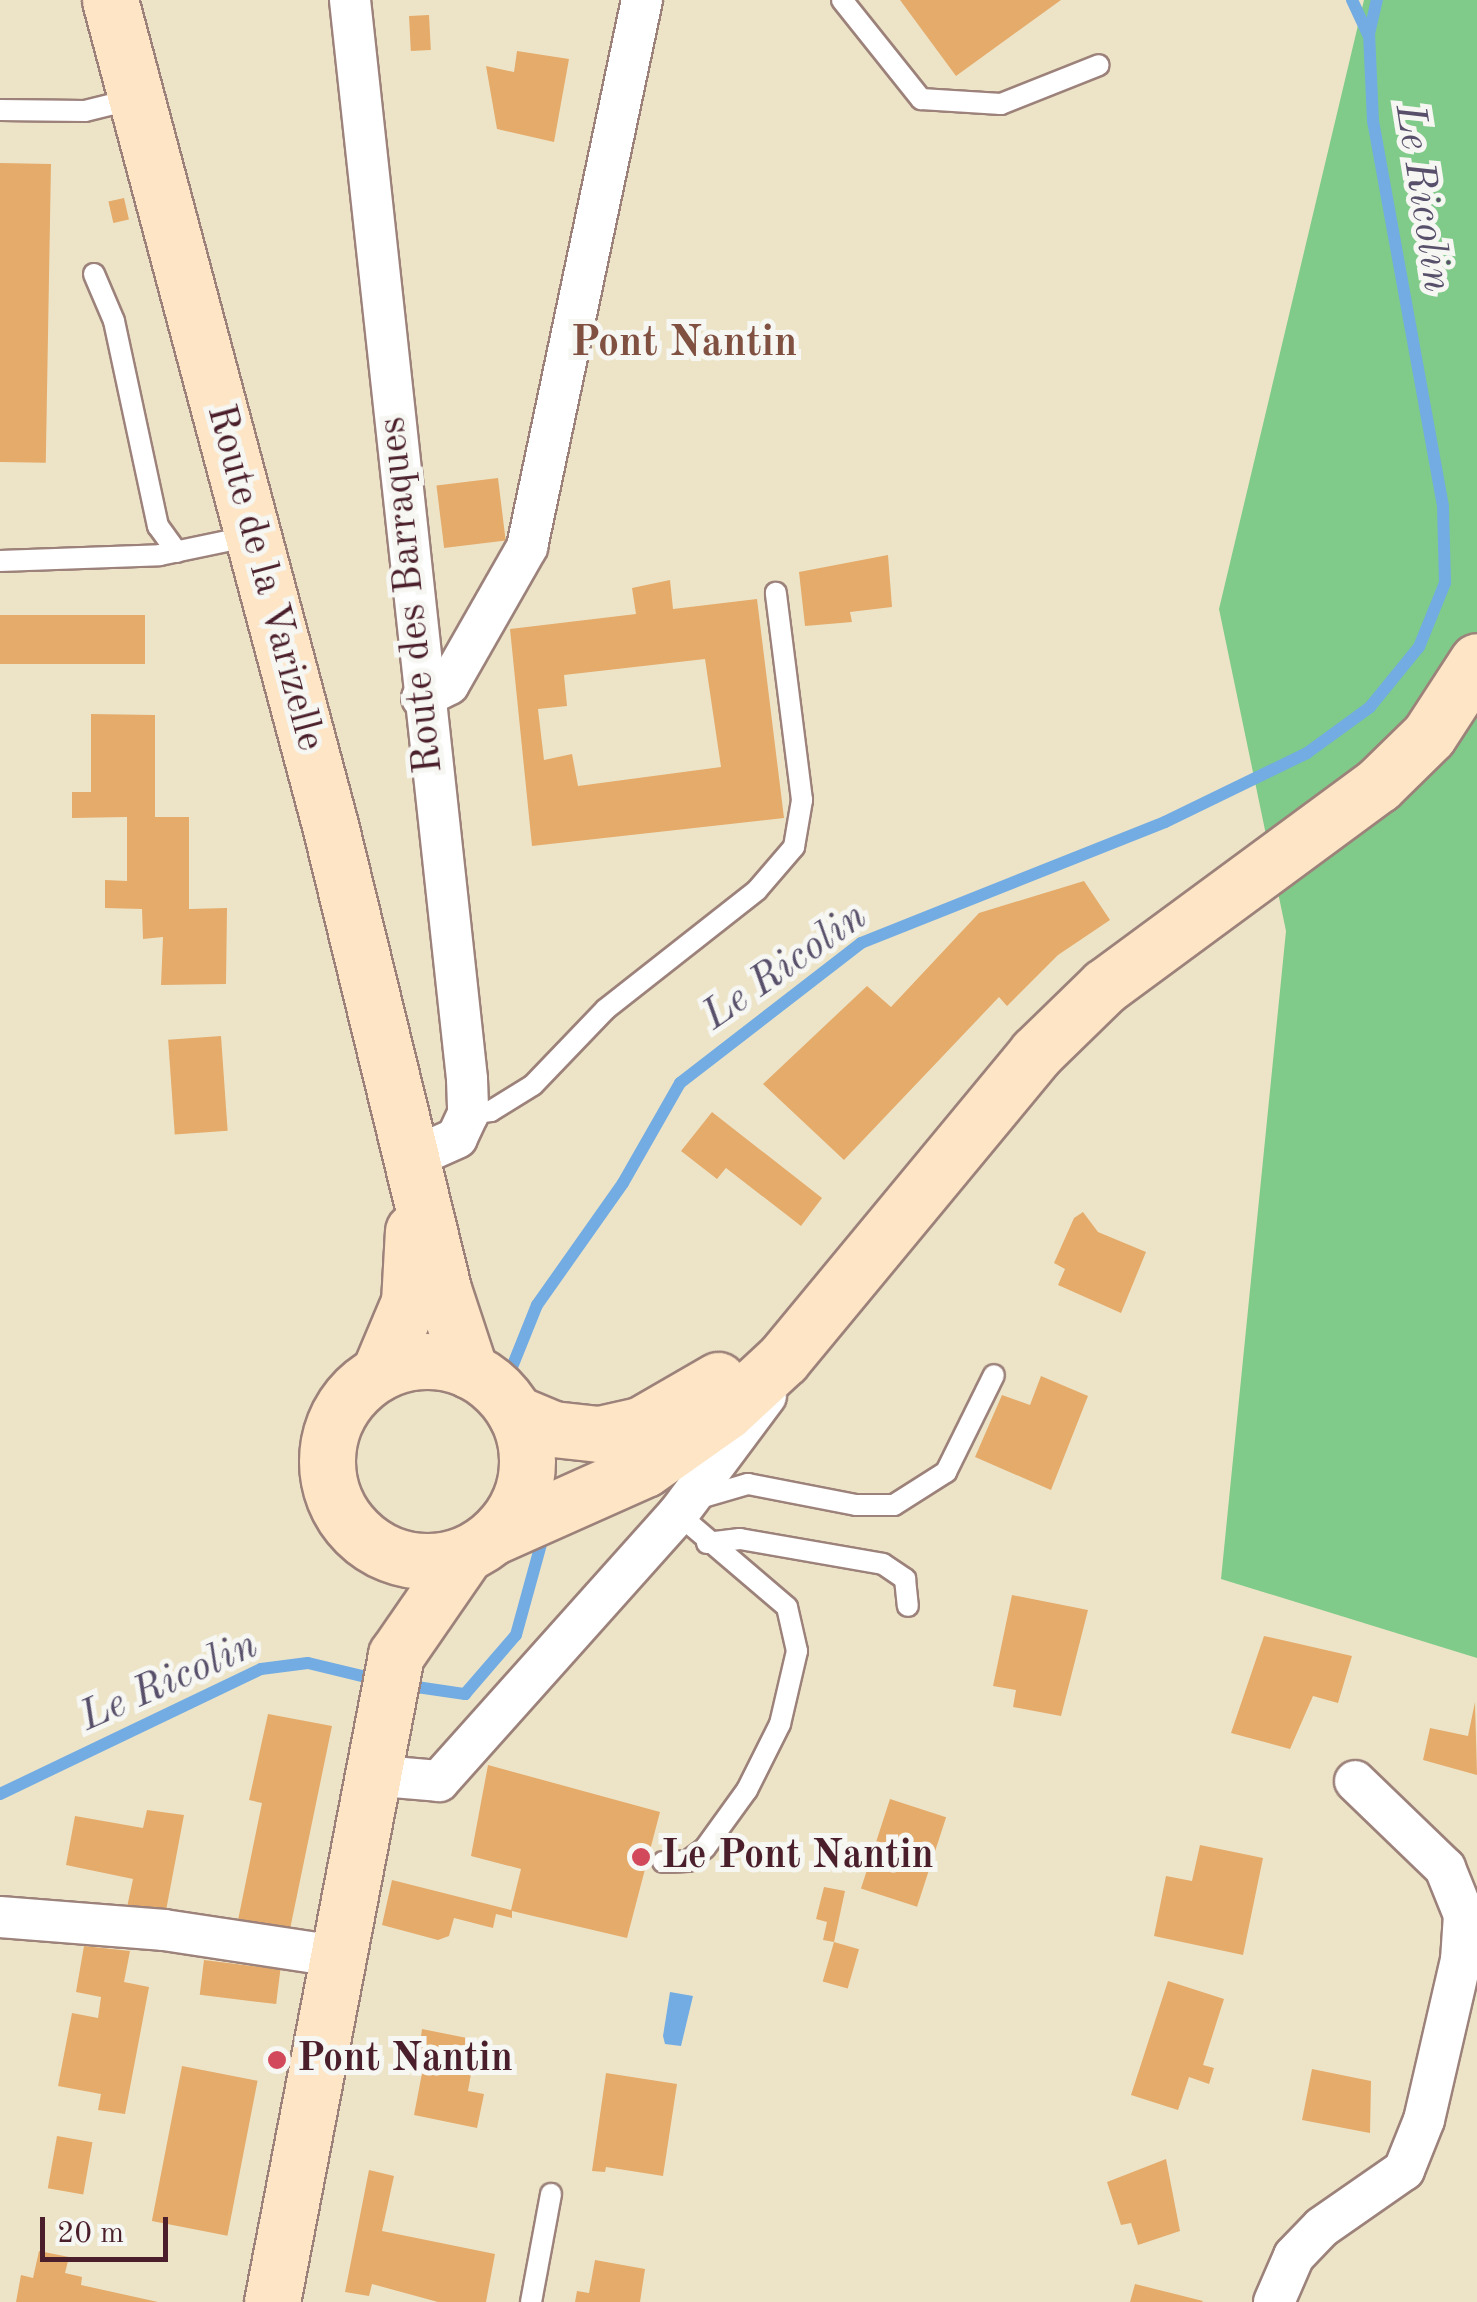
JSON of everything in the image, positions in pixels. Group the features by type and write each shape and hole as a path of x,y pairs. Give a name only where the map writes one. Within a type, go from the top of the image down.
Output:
{"main road":[{"name":"Route de la Varizelle","path":"110,0 253,536 412,1158"},
{"path":"366,1542 396,1557 431,1562 645,1468 727,1410 784,1359 1036,1053 1105,986 1378,785 1429,735 1477,661"},
{"path":"412,1158 470,1371"},
{"path":"272,2302 369,1775 396,1655 388,1595 366,1542 335,1500 326,1449 336,1418 378,1373 410,1302 412,1158"},
{"path":"378,1373 440,1362 470,1371 534,1421 599,1434 640,1425 683,1404 868,1260"},
{"path":"396,1655 515,1527 526,1475 526,1443 534,1421"}],"street":[{"name":"Route des Barraques","path":"350,0 468,1114"},
{"path":"422,698 448,684 527,547 642,0"},
{"path":"412,1158 458,1138 468,1114"},
{"path":"369,1775 439,1782 681,1510 868,1260"},
{"path":"1274,2302 1294,2256 1322,2226 1387,2187 1410,2160 1460,1960 1464,1915 1445,1868 1355,1781"},
{"path":"0,1917 164,1930 336,1956"}],"lane":[{"path":"842,0 921,99 1001,104 1099,65"},
{"path":"0,110 85,111 136,99"},
{"path":"94,274 114,321 158,526 177,552"},
{"path":"0,560 177,552 253,536"},
{"path":"468,1114 491,1111 524,1092 642,977 768,879 794,847 802,800 776,593"},
{"path":"663,1862 688,1861 705,1848 747,1790 780,1724 797,1651 787,1607 707,1543 681,1510 743,1484 856,1506 894,1504 946,1472 994,1375"},
{"path":"707,1543 740,1540 883,1564 906,1579 908,1606"},
{"path":"530,2302 551,2194"}],"green space":[{"path":"1364,0 1477,0 1477,1658 1221,1579 1286,931 1219,609"}],"water":[{"path":"670,1992 693,1996 681,2046 665,2044 663,2036"}],"building":[{"path":"900,0 1061,0 956,76"},
{"path":"429,15 431,50 411,51 409,16"},
{"path":"517,51 569,59 554,142 497,129 486,66 514,72"},
{"path":"0,163 51,164 46,463 0,462"},
{"path":"124,198 129,219 113,223 108,202"},
{"path":"498,478 506,541 444,548 436,486"},
{"path":"888,555 892,607 850,612 852,622 805,626 799,572"},
{"path":"670,580 673,609 757,599 784,818 532,846 510,629 636,614 632,588","holes":["705,659 721,767 578,786 572,754 544,760 538,709 567,706 564,675"]},
{"path":"0,615 145,615 145,664 0,664"},
{"path":"91,714 155,715 155,817 189,817 189,909 227,908 226,984 161,985 163,937 143,939 142,909 105,908 105,880 127,881 127,817 72,818 72,792 91,792"},
{"path":"1084,881 1110,920 1058,955 1007,1006 999,997 844,1160 763,1084 867,986 891,1007 979,913"},
{"path":"221,1036 228,1131 175,1134 168,1040"},
{"path":"712,1112 822,1198 801,1226 726,1168 717,1179 681,1151"},
{"path":"1083,1212 1098,1232 1146,1252 1121,1313 1058,1285 1065,1269 1054,1263 1074,1218"},
{"path":"1041,1376 1088,1396 1051,1490 975,1457 1002,1395 1030,1405"},
{"path":"1012,1595 1088,1610 1061,1716 1013,1707 1016,1690 993,1686"},
{"path":"1264,1636 1352,1656 1338,1703 1313,1696 1290,1749 1231,1733"},
{"path":"1475,1702 1477,1775 1423,1760 1430,1728 1468,1736"},
{"path":"268,1714 332,1726 289,1934 237,1925 262,1803 249,1800"},
{"path":"488,1765 660,1812 627,1938 512,1911 512,1918 496,1914 493,1928 454,1918 449,1936 438,1940 382,1925 392,1880 511,1910 521,1869 471,1856"},
{"path":"890,1799 946,1817 917,1907 861,1888"},
{"path":"147,1810 184,1815 165,1916 126,1912 133,1879 66,1865 75,1816 143,1828"},
{"path":"1200,1845 1263,1858 1243,1955 1154,1936 1166,1876 1192,1881"},
{"path":"824,1887 845,1891 834,1942 823,1940 827,1922 816,1919"},
{"path":"834,1942 859,1949 848,1989 823,1981"},
{"path":"84,1946 130,1951 124,1982 149,1987 125,2114 98,2110 101,2094 58,2086 72,2013 98,2018 101,1997 76,1992"},
{"path":"204,1960 280,1969 276,2004 200,1995"},
{"path":"1168,1981 1224,1999 1203,2065 1214,2068 1209,2084 1189,2077 1178,2110 1131,2095"},
{"path":"422,2029 477,2040 468,2091 484,2094 477,2128 414,2115 426,2052 419,2051"},
{"path":"182,2066 258,2081 227,2236 152,2221"},
{"path":"1312,2069 1371,2081 1370,2133 1302,2120"},
{"path":"606,2073 677,2084 663,2176 606,2167 605,2172 592,2171"},
{"path":"57,2136 92,2142 83,2194 48,2188"},
{"path":"1166,2159 1180,2231 1138,2245 1131,2223 1121,2225 1107,2182"},
{"path":"369,2170 394,2176 382,2231 495,2254 486,2302 438,2302 372,2284 369,2296 345,2292"},
{"path":"39,2251 69,2257 65,2273 82,2277 81,2285 158,2302 16,2302 21,2275 33,2278"},
{"path":"595,2260 645,2269 640,2302 575,2302 577,2291 589,2293"},
{"path":"1135,2284 1203,2301 1130,2302"}],"waterway":[{"name":"Le Ricolin","path":"1352,0 1368,34"},
{"name":"Le Ricolin","path":"512,1401 506,1382 537,1305 623,1183 680,1083 861,943 1165,822 1307,753 1370,707 1419,647 1445,583 1443,506 1373,121 1369,34 1377,0"},
{"name":"Le Ricolin","path":"524,1434 547,1501"},
{"name":"Le Ricolin","path":"403,1685 465,1694 516,1635 545,1530"},
{"name":"Le Ricolin","path":"0,1794 261,1669 308,1663 379,1680"}],"place":[{"name":"Le Pont Nantin","path":"641,1857"},
{"name":"Pont Nantin","path":"277,2060"}],"district":[{"name":"Pont Nantin","path":"684,344"}]}
